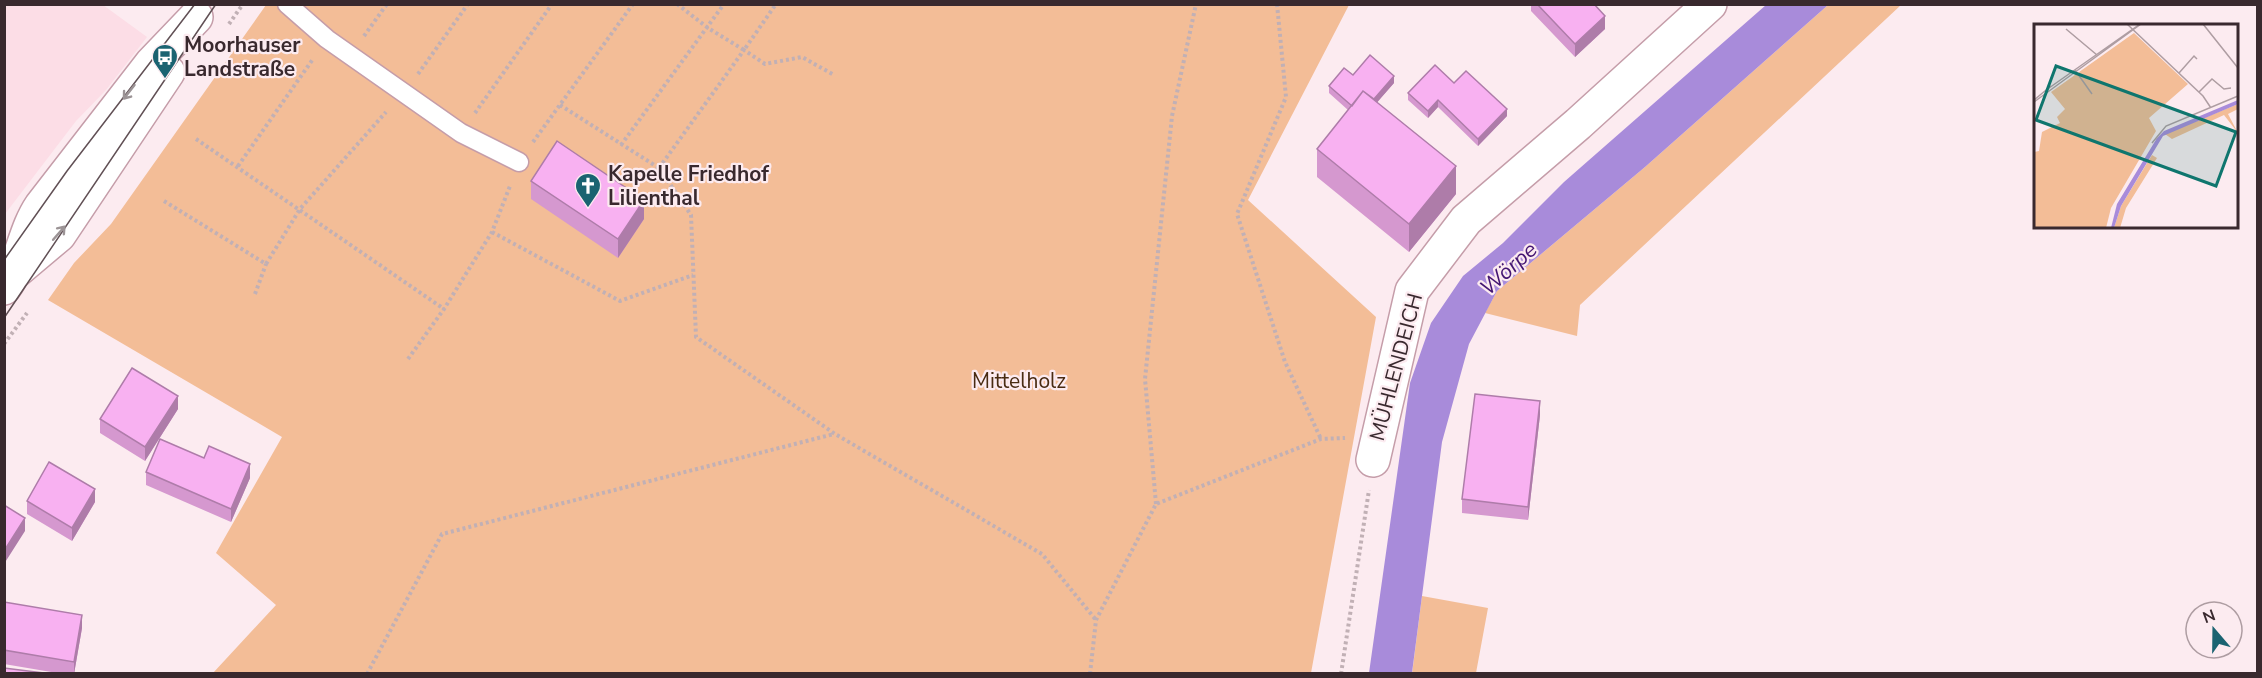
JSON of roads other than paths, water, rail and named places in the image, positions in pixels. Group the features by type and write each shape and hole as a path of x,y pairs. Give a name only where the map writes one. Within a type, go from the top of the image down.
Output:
{"street":[{"name":"MÜHLENDEICH","path":"1375,448 1412,291 1467,220 1578,124 1710,4"},
{"path":"8,275 38,212 151,64 201,11"}],"lane":[{"path":"287,4 327,39 461,133 519,162"}],"water":[{"name":"Wörpe","path":"1766,5 1828,5 1645,167 1497,291 1469,344 1442,442 1412,673 1369,673 1410,383 1431,323 1463,276 1503,243 1564,182"}],"tram line":[{"path":"4,260 67,171 195,4"},
{"path":"4,318 216,4"}],"place":[{"name":"Moorhauser Landstraße","path":"165,80"},
{"name":"Kapelle Friedhof Lilienthal","path":"588,209"}],"park label":[{"name":"Mittelholz","path":"1019,381"}]}
